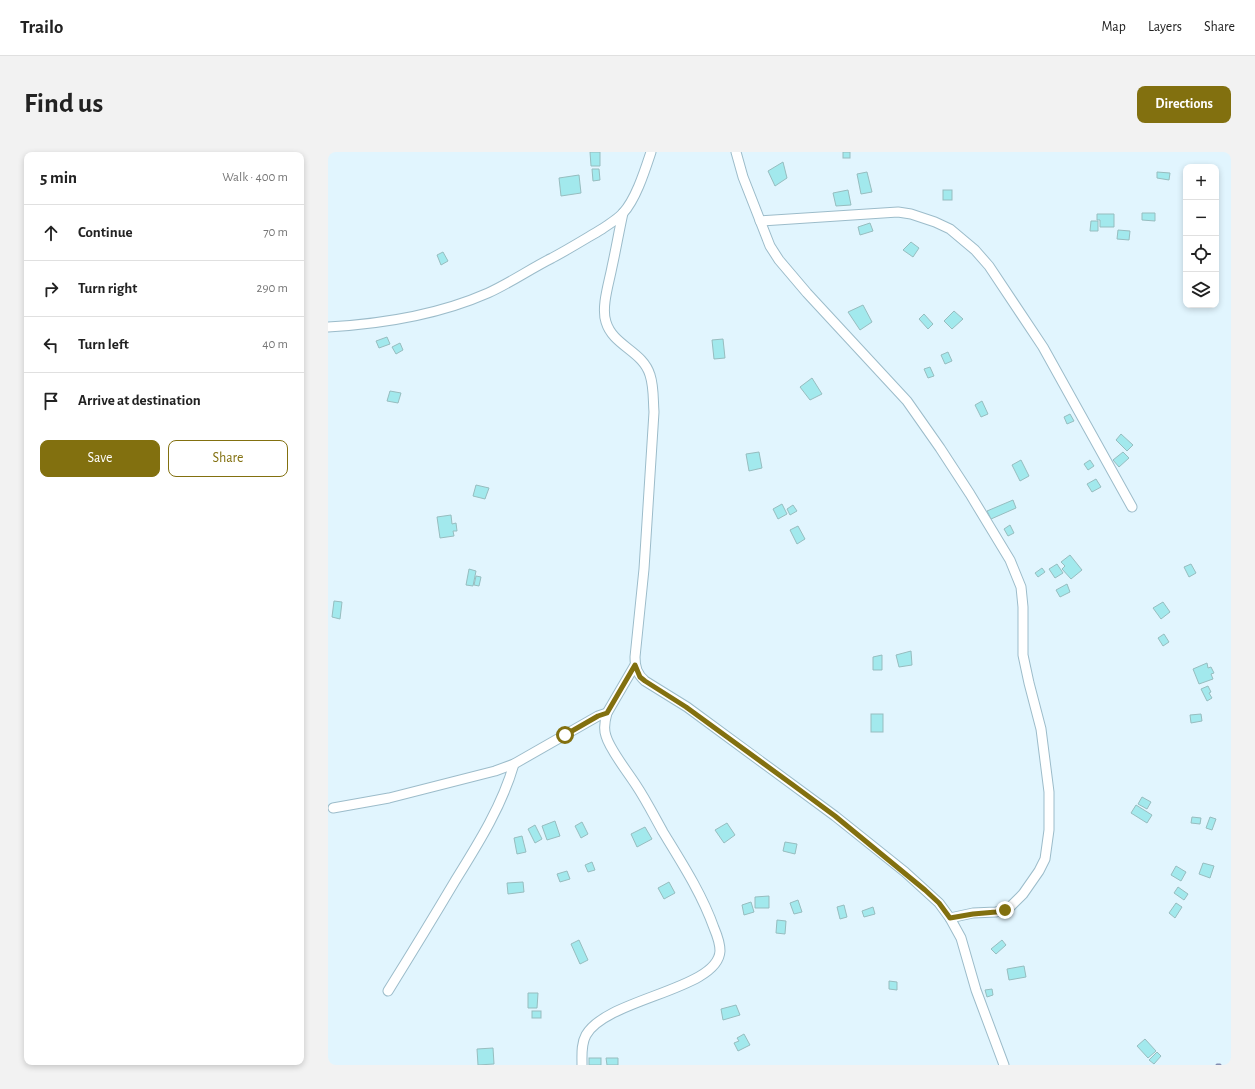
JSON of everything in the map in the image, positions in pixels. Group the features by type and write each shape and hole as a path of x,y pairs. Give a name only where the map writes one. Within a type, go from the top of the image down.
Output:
{"street":[{"path":"328,327 403,319 433,312 487,293 567,250 613,222 623,213 632,201 651,152"},
{"path":"736,152 743,177 760,221 770,246 779,260 826,314 907,402 940,448 1010,560 1021,586 1023,607 1023,655 1041,729 1049,792 1049,830 1045,859 1039,871 1022,894 1009,908 996,912 950,918"},
{"path":"760,221 898,212 911,214 935,222 955,234 974,250 989,266 1043,348 1132,507"},
{"path":"582,1065 585,1037 595,1024 608,1015 702,975 714,966 720,952 717,937 703,900 637,786 606,737 604,726 607,713 635,665 644,569 654,412 652,384 646,366 637,356 615,338 605,317 608,287 623,213"},
{"path":"635,665 640,677 645,681 686,707 799,789 846,825 939,903 950,918 961,938 976,990 1004,1065"},
{"path":"333,808 389,798 488,773 514,764 598,716 607,713"},
{"path":"388,991 475,849 501,802 514,764"}],"building":[{"path":"590,152 600,152 600,166 591,166"},
{"path":"843,152 850,152 850,158 843,158"},
{"path":"783,162 787,178 775,186 768,171"},
{"path":"592,169 599,169 600,180 593,181"},
{"path":"867,172 872,192 861,194 857,174"},
{"path":"1157,172 1170,173 1169,180 1157,178"},
{"path":"579,175 581,193 561,196 559,178"},
{"path":"848,190 851,205 836,206 833,193"},
{"path":"943,190 952,190 952,200 943,200"},
{"path":"1142,213 1155,213 1155,221 1142,220"},
{"path":"1097,214 1114,214 1114,227 1100,227 1100,220 1097,220"},
{"path":"1091,221 1098,221 1098,231 1090,231"},
{"path":"870,223 873,231 860,235 858,227"},
{"path":"1118,230 1130,231 1129,240 1117,239"},
{"path":"911,242 919,248 913,257 903,250"},
{"path":"443,252 448,261 441,265 437,255"},
{"path":"863,305 872,322 860,330 848,312"},
{"path":"954,311 963,319 952,329 944,321"},
{"path":"924,314 933,324 928,329 919,319"},
{"path":"387,337 390,344 379,348 376,341"},
{"path":"723,339 725,358 714,359 712,340"},
{"path":"400,343 403,350 396,354 392,347"},
{"path":"948,352 952,361 945,364 941,355"},
{"path":"930,367 934,376 928,378 924,369"},
{"path":"812,378 822,394 810,400 800,387"},
{"path":"390,391 401,393 398,403 387,401"},
{"path":"982,401 988,414 981,417 975,405"},
{"path":"1070,414 1074,421 1067,424 1064,417"},
{"path":"1121,434 1133,445 1127,451 1116,440"},
{"path":"759,452 762,468 749,471 746,454"},
{"path":"1123,452 1129,458 1119,467 1113,460"},
{"path":"1021,460 1029,476 1020,481 1012,465"},
{"path":"1090,460 1094,466 1088,470 1084,464"},
{"path":"1096,479 1101,487 1092,492 1087,484"},
{"path":"476,485 489,488 485,499 473,496"},
{"path":"1013,500 1016,508 991,519 987,511"},
{"path":"782,504 787,514 778,519 773,509"},
{"path":"793,505 797,511 790,515 787,509"},
{"path":"451,515 452,524 456,523 457,531 453,531 454,536 440,538 437,517"},
{"path":"1010,525 1014,533 1008,536 1004,529"},
{"path":"798,526 805,539 797,544 790,530"},
{"path":"1070,555 1082,570 1071,579 1062,569 1065,566 1061,562"},
{"path":"1057,564 1063,573 1055,578 1049,569"},
{"path":"1191,564 1196,573 1189,577 1184,567"},
{"path":"1042,568 1045,572 1038,577 1035,573"},
{"path":"469,569 476,571 473,586 466,585"},
{"path":"476,576 481,577 479,586 474,585"},
{"path":"1067,584 1070,592 1060,597 1056,590"},
{"path":"334,601 342,602 340,619 332,617"},
{"path":"1163,602 1170,612 1161,619 1153,608"},
{"path":"1164,634 1169,642 1163,646 1158,638"},
{"path":"911,651 912,665 899,667 896,655"},
{"path":"882,655 882,670 873,670 873,657"},
{"path":"1207,663 1208,668 1211,667 1214,673 1211,674 1213,679 1199,684 1193,669"},
{"path":"1208,686 1211,692 1209,693 1212,698 1207,701 1201,689"},
{"path":"871,714 883,714 883,732 871,732"},
{"path":"1201,714 1202,721 1191,723 1190,715"},
{"path":"1142,797 1151,802 1147,809 1138,804"},
{"path":"1136,805 1152,815 1147,823 1131,813"},
{"path":"1192,817 1201,818 1200,824 1191,823"},
{"path":"1210,817 1216,819 1212,830 1206,828"},
{"path":"555,821 560,836 547,840 542,826"},
{"path":"582,822 588,834 581,838 575,826"},
{"path":"727,823 735,835 724,843 715,830"},
{"path":"535,825 542,839 535,843 528,829"},
{"path":"645,827 652,839 637,847 631,834"},
{"path":"522,836 526,852 517,854 514,838"},
{"path":"785,842 797,844 795,854 783,851"},
{"path":"592,862 595,870 588,872 585,865"},
{"path":"1203,863 1214,866 1210,878 1199,874"},
{"path":"1176,866 1186,872 1181,881 1171,875"},
{"path":"567,871 570,879 560,882 557,874"},
{"path":"523,882 524,892 508,894 507,883"},
{"path":"669,882 675,893 664,899 658,888"},
{"path":"1178,887 1188,894 1184,900 1174,893"},
{"path":"769,896 769,908 755,908 755,897"},
{"path":"798,900 802,912 794,914 790,903"},
{"path":"751,902 754,912 744,915 742,905"},
{"path":"1176,903 1182,907 1175,918 1169,913"},
{"path":"844,905 847,917 840,919 837,907"},
{"path":"873,907 875,914 864,917 862,911"},
{"path":"777,920 786,921 785,934 776,933"},
{"path":"579,940 588,960 580,964 571,944"},
{"path":"1002,940 1006,945 996,954 991,949"},
{"path":"1024,966 1026,977 1009,980 1007,969"},
{"path":"889,981 897,982 897,990 889,989"},
{"path":"992,989 993,995 987,997 985,990"},
{"path":"528,993 538,993 537,1008 528,1008"},
{"path":"736,1005 740,1015 723,1020 721,1009"},
{"path":"532,1011 541,1011 541,1018 532,1018"},
{"path":"744,1034 750,1045 738,1051 734,1043 739,1041 737,1038"},
{"path":"1145,1039 1156,1051 1148,1058 1137,1046"},
{"path":"493,1048 494,1064 478,1065 477,1049"},
{"path":"1157,1052 1161,1056 1154,1064 1149,1060"},
{"path":"589,1058 601,1058 601,1065 589,1065"},
{"path":"606,1058 618,1058 618,1065 607,1065"}],"route":[{"path":"565,735 598,716 607,713 635,665 640,677 645,681 686,707 835,816 925,890 939,903 950,918 961,915 1005,910"}]}
